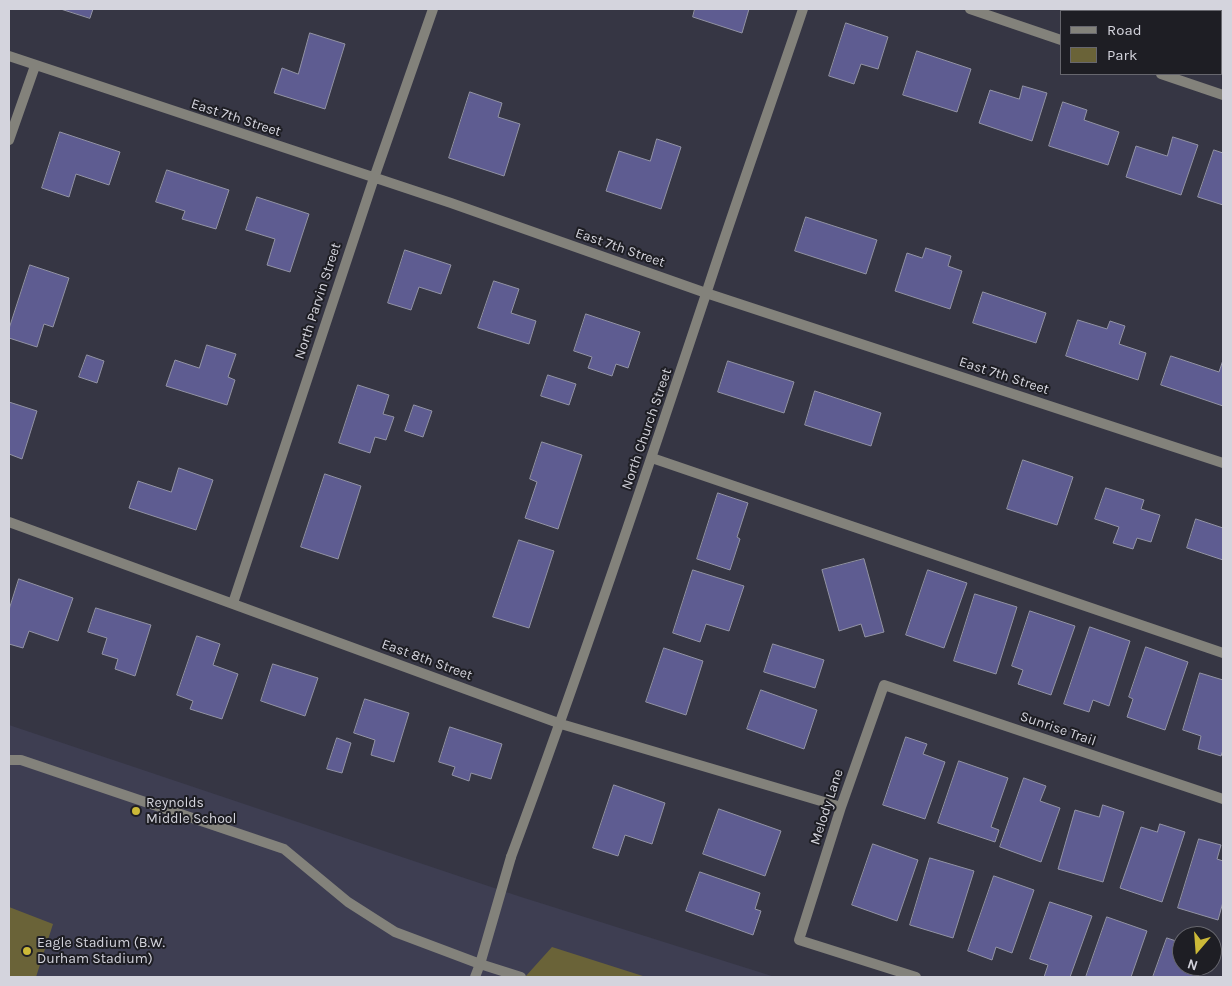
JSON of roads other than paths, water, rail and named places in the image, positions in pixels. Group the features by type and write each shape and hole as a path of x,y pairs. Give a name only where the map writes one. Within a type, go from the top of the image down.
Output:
{"street":[{"name":"North Parvin Street","path":"233,603 374,178 433,9"},
{"name":"North Church Street","path":"475,977 511,857 561,724 803,9"},
{"path":"970,9 1060,40"},
{"name":"East 7th Street","path":"9,56 460,206 706,293 1223,462"},
{"path":"9,140 35,66"},
{"path":"1164,75 1223,95"},
{"path":"652,458 1223,653"},
{"name":"East 8th Street","path":"9,522 561,724 841,807"},
{"name":"Sunrise Trail","path":"884,685 1223,799"},
{"name":"Melody Lane","path":"884,685 841,807 798,940 916,977"},
{"path":"9,760 21,760 284,849 348,902 395,932 480,964 521,977"}],"place":[{"name":"Reynolds Middle School","path":"136,811"},
{"name":"Eagle Stadium (B.W. Durham Stadium)","path":"27,951"}]}
